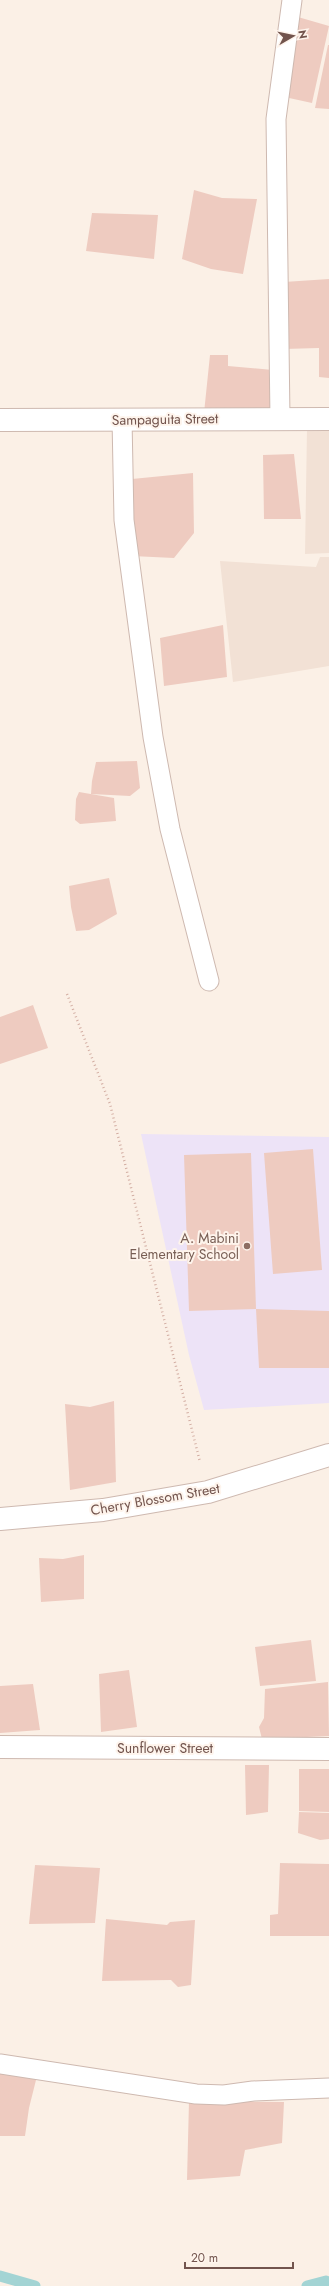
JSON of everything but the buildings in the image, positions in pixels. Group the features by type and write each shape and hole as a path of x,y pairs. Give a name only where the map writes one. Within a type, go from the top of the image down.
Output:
{"street":[{"name":"Sampaguita Street","path":"0,420 329,419"},
{"name":"Cherry Blossom Street","path":"0,1519 103,1510 208,1492 329,1455"},
{"name":"Sunflower Street","path":"0,1747 329,1749"}],"lane":[{"path":"280,418 276,119 292,0"},
{"path":"122,419 124,520 153,737 170,828 209,981"},
{"path":"0,2064 196,2094 224,2095 253,2091 329,2088"}],"path":[{"path":"67,994 110,1104 208,1492"}],"shaded area":[{"path":"307,429 329,431 329,553 305,554"},
{"path":"320,557 329,557 329,666 233,682 220,561 316,567"},
{"name":"A. Mabini Elementary School","path":"141,1134 329,1137 329,1403 204,1410 189,1355"}],"waterway":[{"path":"0,2276 35,2286"},
{"path":"307,2286 326,2281"}],"place":[{"name":"A. Mabini Elementary School","path":"247,1246"}]}
